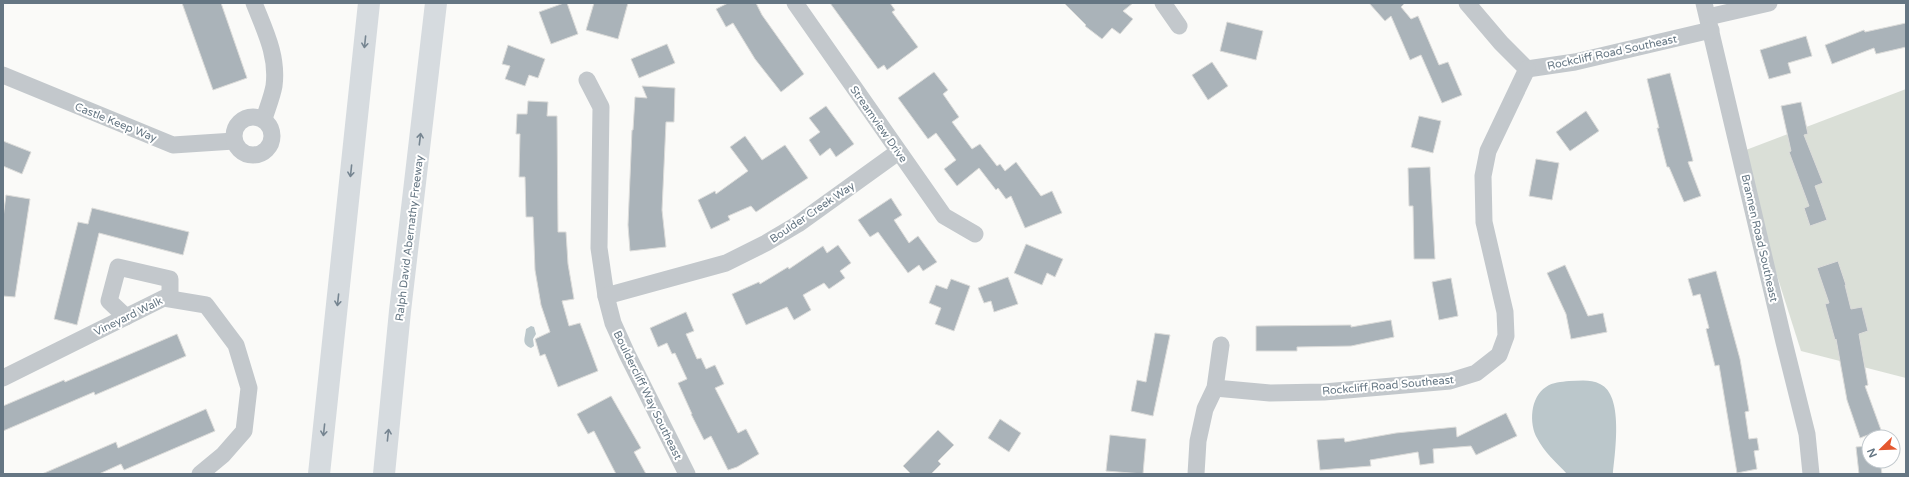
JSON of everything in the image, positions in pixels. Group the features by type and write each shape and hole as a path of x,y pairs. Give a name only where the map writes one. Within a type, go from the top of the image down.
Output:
{"highway":[{"path":"319,474 369,3"},
{"name":"Ralph David Abernathy Freeway","path":"384,474 400,311 436,3"}],"street":[{"path":"254,3 272,45 275,66 274,88 264,119"},
{"name":"Streamview Drive","path":"795,3 944,216 974,234"},
{"path":"1163,3 1179,26"},
{"path":"1467,3 1501,43 1527,70"},
{"name":"Rockcliff Road Southeast","path":"1215,388 1270,392 1324,392 1450,381 1476,373 1499,355 1506,336 1504,312 1484,222 1483,176 1488,151 1499,125 1527,70 1575,62 1708,17 1769,3"},
{"name":"Brannen Road Southeast","path":"1708,17 1807,434 1811,474"},
{"name":"Castle Keep Way","path":"3,75 173,145 234,141"},
{"name":"Bouldercliff Way Southeast","path":"588,80 601,107 599,248 606,296 613,323 627,354 688,474"},
{"path":"253,116 264,119 272,131 272,139 267,149 261,154 248,155 241,151 234,141 236,126 240,120 253,116"},
{"name":"Boulder Creek Way","path":"606,296 726,263 766,243 798,224 898,152"},
{"path":"126,317 109,301 118,267 170,279 170,298"},
{"name":"Vineyard Walk","path":"3,378 164,298 206,305 236,345 249,388 244,431 223,455 200,474"},
{"path":"1196,474 1198,441 1205,409 1215,388 1221,345"}],"shaded area":[{"path":"1906,89 1906,378 1801,351 1738,153"},
{"path":"531,326 534,327 536,334 533,339 534,346 531,348 526,345 524,341 526,329"},
{"path":"1569,381 1593,381 1608,390 1615,412 1616,425 1613,474 1567,474 1547,453 1534,432 1532,411 1541,391 1551,384"}],"building":[{"path":"182,3 221,3 247,78 213,90"},
{"path":"567,3 578,34 551,44 539,12"},
{"path":"594,3 628,3 618,39 586,30"},
{"path":"728,3 756,3 762,15 804,74 781,92 755,59 733,23 726,27 716,9"},
{"path":"830,3 890,3 895,10 892,12 918,47 887,70 884,65 878,69"},
{"path":"1064,3 1133,3 1123,11 1133,19 1120,34 1112,28 1102,39 1085,26 1086,25"},
{"path":"1369,3 1405,3 1401,7 1411,19 1418,16 1439,65 1448,62 1462,95 1442,103 1421,55 1410,60 1391,16 1385,21"},
{"path":"1227,22 1263,31 1256,60 1220,51"},
{"path":"1906,23 1906,47 1876,54 1874,48 1832,64 1825,45 1864,30 1865,32"},
{"path":"1806,36 1812,56 1788,63 1791,73 1769,79 1760,50"},
{"path":"667,44 675,63 639,78 631,59"},
{"path":"508,45 545,59 538,78 529,75 525,86 505,79 510,66 502,64"},
{"path":"1212,62 1228,86 1208,100 1192,75"},
{"path":"934,72 948,90 943,94 959,117 952,122 972,149 980,144 997,166 1000,164 1005,171 1016,162 1041,196 1052,191 1062,213 1025,228 1011,196 1006,199 998,188 996,190 979,168 957,186 944,169 956,160 936,133 928,139 898,98"},
{"path":"1670,73 1693,161 1688,162 1701,196 1684,202 1669,167 1667,167 1647,79"},
{"path":"642,86 675,88 674,122 666,122 662,210 666,247 630,251 628,225 632,130 635,97 647,98"},
{"path":"528,101 548,102 547,116 557,116 558,232 566,232 568,264 574,299 562,301 569,326 580,323 598,371 558,387 545,354 540,356 535,339 550,332 541,305 535,270 533,217 526,217 525,177 519,177 520,134 516,134 517,114 527,114"},
{"path":"1801,102 1808,134 1804,135 1823,183 1815,186 1827,220 1810,226 1804,208 1809,206 1789,152 1791,151 1781,106"},
{"path":"826,106 854,144 836,157 830,148 820,156 809,140 820,132 809,118"},
{"path":"1586,111 1599,131 1570,151 1556,132"},
{"path":"1419,116 1441,121 1433,153 1411,147"},
{"path":"745,136 762,160 785,145 808,178 756,212 751,206 728,216 730,220 711,229 698,200 715,191 716,194 748,171 730,147"},
{"path":"3,141 31,152 22,174 3,166"},
{"path":"1536,159 1559,163 1552,200 1529,196"},
{"path":"1430,167 1435,259 1414,259 1413,206 1409,206 1408,168"},
{"path":"6,195 30,199 15,297 3,296 3,218"},
{"path":"891,198 902,215 894,220 909,243 918,236 937,262 923,271 919,265 908,273 878,232 870,237 858,220"},
{"path":"92,208 189,232 183,255 99,233 77,325 54,319 78,222 88,224"},
{"path":"1026,244 1063,259 1055,277 1047,273 1042,285 1014,273"},
{"path":"838,245 851,263 840,271 845,278 829,289 824,283 803,295 811,310 794,320 787,307 746,325 732,294 759,282 760,284 788,267 789,269 823,246 827,253"},
{"path":"1838,261 1846,285 1851,309 1862,307 1868,331 1859,334 1868,385 1865,386 1881,429 1861,429 1860,438 1847,400 1836,339 1835,340 1825,304 1829,303 1817,268"},
{"path":"1565,265 1588,316 1603,313 1607,332 1571,339 1566,314 1547,273"},
{"path":"1716,271 1740,359 1749,411 1745,412 1749,439 1757,438 1759,450 1754,451 1757,469 1737,473 1719,365 1715,366 1706,329 1709,328 1700,294 1693,296 1688,279"},
{"path":"1008,277 1018,304 994,312 991,301 984,303 978,288"},
{"path":"1451,278 1458,316 1439,320 1432,282"},
{"path":"951,279 970,286 954,331 935,324 941,308 929,303 936,285 947,289"},
{"path":"686,312 694,331 686,334 697,359 701,358 706,369 715,365 724,384 715,388 738,433 746,429 759,454 737,467 728,470 711,436 704,440 691,414 678,383 687,379 675,353 672,354 667,343 658,347 650,328"},
{"path":"1391,320 1394,337 1351,346 1297,347 1297,351 1256,351 1256,326 1351,325 1351,327"},
{"path":"1155,333 1170,335 1153,416 1131,411 1137,380 1146,382"},
{"path":"177,334 186,356 95,395 94,392 3,431 3,406 64,380 65,382"},
{"path":"611,396 641,448 634,452 646,474 616,474 594,431 588,434 577,414"},
{"path":"206,409 215,431 124,470 121,464 99,474 42,474 116,442 118,448"},
{"path":"1506,413 1517,436 1476,455 1471,446 1433,449 1434,463 1420,465 1418,452 1370,460 1371,466 1320,470 1317,440 1344,438 1345,442 1396,433 1456,427 1457,437"},
{"path":"1000,419 1021,433 1009,452 988,438"},
{"path":"938,430 954,445 938,461 941,464 931,474 911,474 903,466"},
{"path":"1110,435 1146,439 1143,474 1106,471"},
{"path":"1856,447 1861,447 1861,469 1881,469 1882,474 1859,474"}]}
